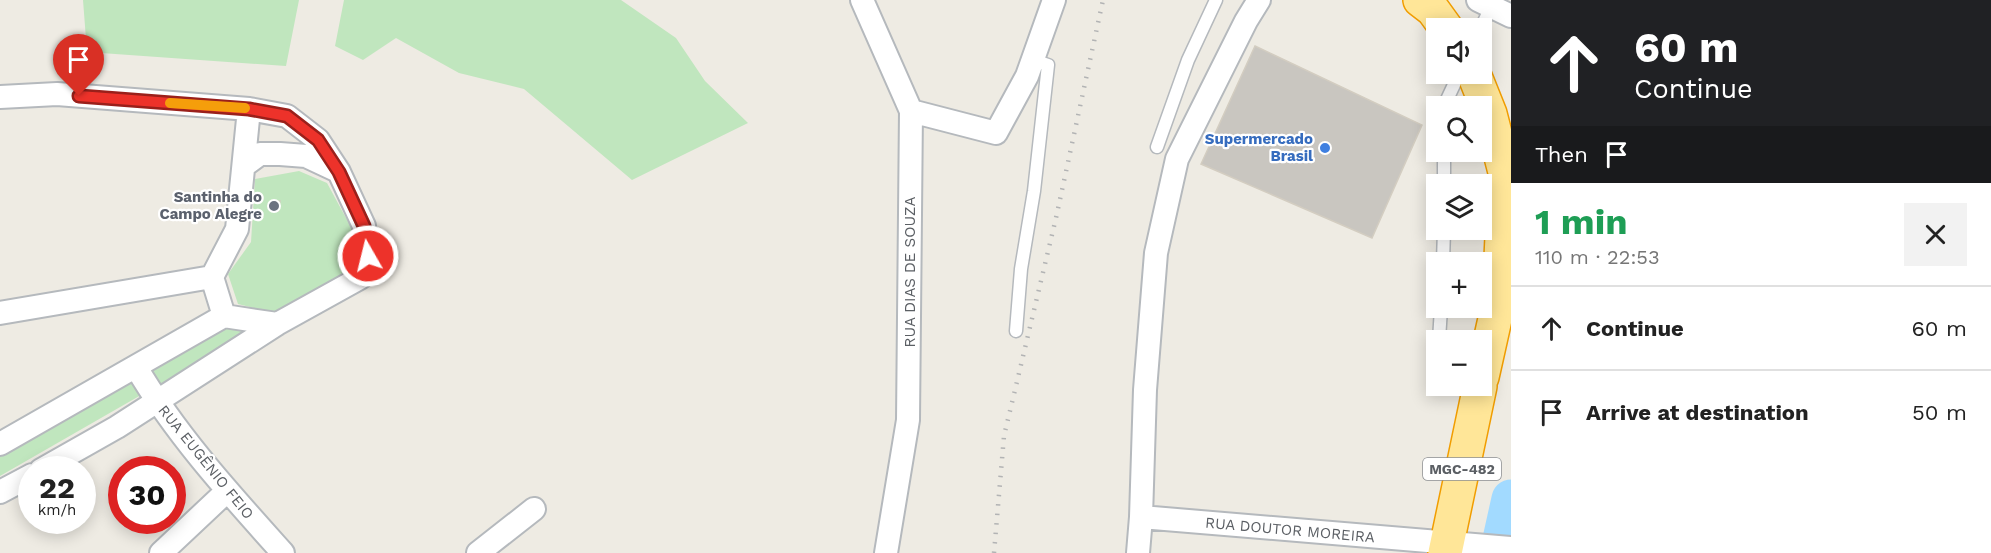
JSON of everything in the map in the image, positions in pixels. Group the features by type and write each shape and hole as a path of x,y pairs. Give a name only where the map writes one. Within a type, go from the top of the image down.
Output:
{"highway":[{"path":"1420,0 1439,18"},
{"path":"1477,84 1490,114 1505,172 1496,314 1492,332"},
{"name":"MGC-482","path":"1450,547 1478,396"}],"street":[{"name":"RUA DIAS DE SOUZA","path":"862,0 911,111 909,420 886,553"},
{"path":"911,111 996,133 1027,76 1054,0"},
{"path":"1138,553 1145,390 1156,253 1174,169 1246,21 1259,0"},
{"path":"0,97 57,94 249,109 287,116 318,140 339,172 364,226 368,256 360,278 277,324 117,427 66,456"},
{"path":"224,316 212,277 237,229 249,109"},
{"path":"245,165 260,154 280,154 306,156 339,172"},
{"path":"0,313 212,277"},
{"path":"0,444 224,316 277,324"},
{"name":"RUA EUGÊNIO FEIO","path":"136,367 157,402 227,491 282,553"},
{"path":"0,492 18,482"},
{"path":"161,553 227,491"},
{"path":"478,553 534,509"},
{"name":"RUA DOUTOR MOREIRA","path":"1141,517 1450,547 1511,548"}],"lane":[{"path":"1157,147 1188,60 1216,0"},
{"path":"1016,331 1021,269 1034,191 1048,66 1033,60"}],"green space":[{"path":"83,0 299,0 286,66 87,52"},
{"path":"344,0 621,0 676,38 705,81 748,123 632,180 524,89 459,73 396,38 363,60 335,46"},
{"path":"299,171 327,183 352,229 345,276 275,313 238,304 228,274 251,242 255,179"},
{"path":"224,322 263,327 161,387 147,370"},
{"path":"134,375 148,391 35,456 18,456 18,466 0,476 0,451"}],"building":[{"path":"1255,46 1422,125 1372,238 1201,164"},
{"name":"Santinha do Campo Alegre","path":"280,201 278,211 269,209 270,202"}],"waterway":[{"path":"1499,553 1511,499"}],"railway":[{"path":"994,553 1004,436 1056,218 1103,0"}],"slow traffic":[{"path":"170,103 245,108"}],"place":[{"name":"Supermercado Brasil","path":"1325,148"},
{"name":"Santinha do Campo Alegre","path":"274,206"}],"route":[{"path":"79,96 249,109 287,116 318,140 339,172 364,226 368,256"}]}
